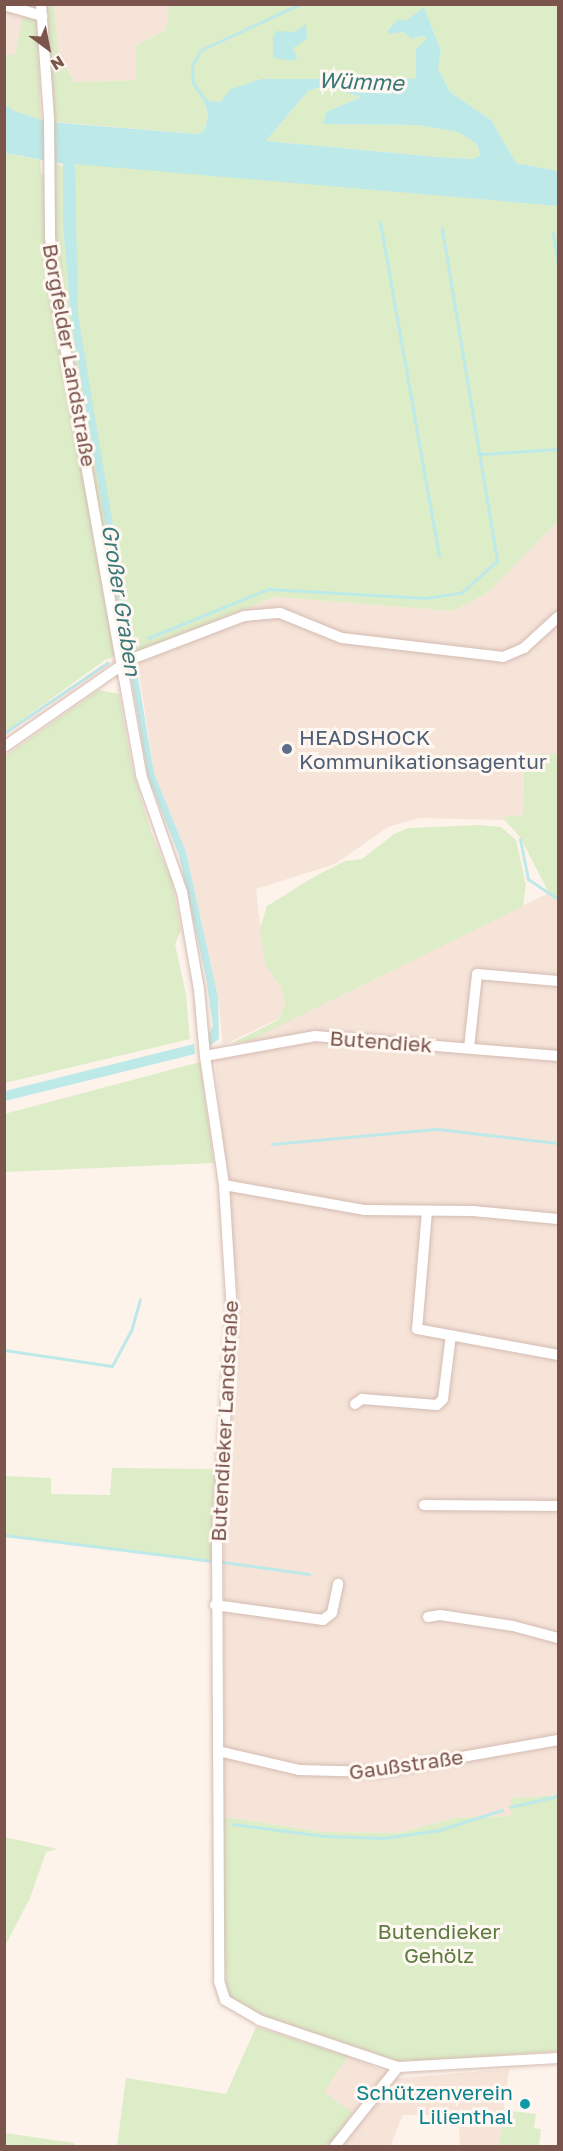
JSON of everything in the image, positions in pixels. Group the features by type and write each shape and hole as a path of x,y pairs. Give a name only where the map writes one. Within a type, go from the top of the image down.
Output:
{"street":[{"path":"4,5 42,10"},
{"name":"Borgfelder Landstraße","path":"42,10 49,119 50,237 57,302 129,661"},
{"path":"4,747 129,661 232,620 267,612 342,638 503,657 524,648 558,617"},
{"name":"Butendieker Landstraße","path":"129,661 144,786 182,892 199,989 205,1056 224,1185 232,1311 215,1605 219,1981 225,2000 258,2020 398,2067"},
{"path":"469,1048 477,974 558,981"},
{"name":"Butendiek","path":"205,1056 315,1036 558,1056"},
{"path":"224,1185 364,1210 427,1211 558,1219"},
{"path":"427,1211 417,1329 558,1355"},
{"path":"355,1404 362,1399 437,1405 443,1400 451,1335"},
{"path":"424,1505 558,1506"},
{"path":"215,1605 323,1620 332,1613 338,1584"},
{"path":"428,1617 440,1615 513,1626 558,1638"},
{"name":"Gaußstraße","path":"218,1751 299,1770 377,1772 558,1740"},
{"path":"335,2146 398,2067 558,2058"}],"shaded area":[{"path":"5,5 40,5 25,10 15,55 5,55"},
{"path":"54,5 169,5 166,30 136,45 135,80 74,82 59,55"},
{"path":"558,521 558,754 524,755 523,815 501,820 420,818 388,827 335,864 256,889 265,964 281,987 285,1005 278,1019 223,1045 218,997 186,852 154,773 136,652 275,597 452,611 486,594"},
{"path":"549,893 558,899 558,1795 512,1798 512,1816 454,1818 399,1833 324,1832 224,1817 224,1503 237,1360 238,1297 215,1060 254,1052 247,1042 292,1017"},
{"path":"348,2056 400,2078 509,2069 499,2146 460,2146 458,2115 403,2115 390,2146 344,2146 361,2119 324,2092"}],"green space":[{"path":"46,5 54,5 59,55 74,82 135,80 136,45 166,30 169,5 558,5 558,171 516,163 491,120 450,92 438,68 441,51 424,7 407,20 397,20 387,30 390,34 403,32 411,39 422,36 428,39 416,49 416,80 327,72 318,79 261,79 232,89 220,102 204,100 208,116 205,129 198,134 55,122"},
{"path":"23,16 37,19 41,120 13,111 5,103 5,55 15,55"},
{"path":"324,86 361,97 326,112 323,124 418,125 458,132 477,144 480,155 474,159 438,157 266,141 308,91"},
{"path":"4,153 40,160 41,175 55,170 55,163 64,167 82,163 558,206 558,521 486,594 452,611 275,597 136,652 134,648 105,660 5,732"},
{"path":"99,690 119,694 133,772 151,832 172,882 181,930 175,944 186,995 190,1039 5,1083 5,756"},
{"path":"524,754 558,754 558,899 549,893 520,837 502,817 523,815"},
{"path":"480,825 501,827 516,840 526,885 523,906 247,1042 232,1043 278,1020 285,1005 281,987 265,964 260,928 267,906 317,875 345,861 362,859 394,834 408,828"},
{"path":"200,1062 214,1163 5,1172 4,1114"},
{"path":"112,1468 216,1469 212,1561 5,1535 5,1476 51,1478 51,1494 110,1495"},
{"name":"Butendieker Gehölz","path":"558,1795 558,2051 403,2063 261,2016 227,1995 222,1915 224,1817 324,1832 399,1833 454,1818 511,1816 511,1798"},
{"path":"5,1837 57,1849 46,1852 30,1898 5,1946"},
{"path":"256,2027 348,2056 324,2092 353,2113 330,2146 117,2146 126,2078 226,2094"},
{"path":"504,2110 536,2114 534,2128 541,2129 539,2146 499,2146"},
{"path":"5,2133 74,2143 74,2146 5,2146"}],"water":[{"path":"424,7 441,51 438,68 450,92 491,120 516,163 558,171 558,206 75,164 78,315 154,773 186,852 218,997 219,1039 206,1048 206,1039 213,1026 206,977 179,855 148,777 72,326 63,225 63,164 5,153 4,103 14,111 49,122 198,134 205,129 208,116 204,100 220,102 231,89 261,79 318,79 327,72 416,79 416,49 427,38 422,36 411,39 403,32 390,34 387,31 397,20 407,20","holes":["324,86 361,97 326,112 323,124 418,125 458,132 477,144 480,155 474,159 438,157 266,141 308,91"]},
{"path":"306,24 307,39 293,48 297,58 294,61 273,58 273,36 277,31 295,32"},
{"path":"194,1044 195,1054 5,1101 5,1091"}],"waterway":[{"path":"206,101 193,83 192,65 201,50 300,4"},
{"path":"380,222 439,556"},
{"name":"Großer Graben","path":"148,638 268,589 426,598 462,592 497,561 442,228"},
{"path":"553,233 558,265"},
{"path":"481,454 558,449"},
{"path":"4,733 107,663"},
{"path":"520,839 528,879 558,899"},
{"path":"272,1144 438,1129 558,1143"},
{"path":"4,1350 112,1366 131,1331 140,1299"},
{"path":"4,1535 212,1561"},
{"path":"223,1562 309,1574"},
{"path":"510,1807 558,1796"},
{"path":"232,1824 324,1836 384,1838 439,1830 502,1810"}],"place":[{"name":"HEADSHOCK Kommunikationsagentur","path":"287,749"},
{"name":"Schützenverein Lilienthal","path":"525,2104"}],"water label":[{"name":"Wümme","path":"361,81"}]}
